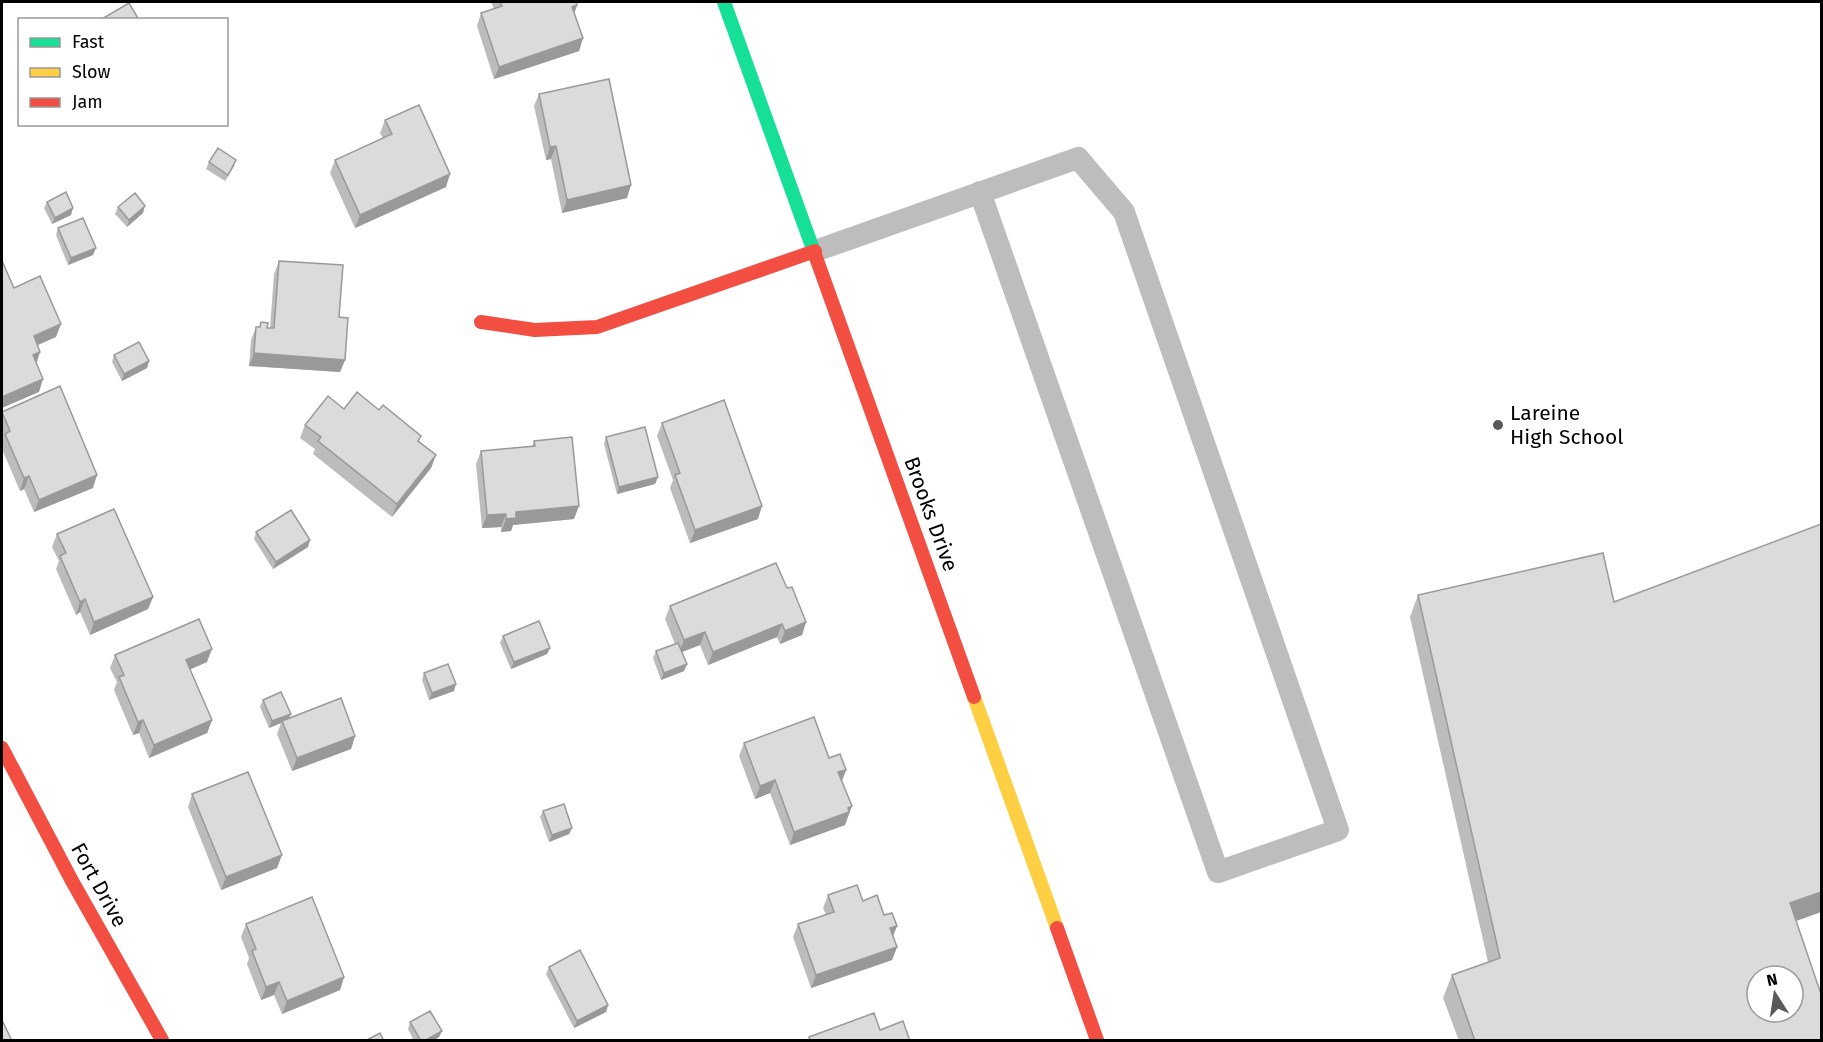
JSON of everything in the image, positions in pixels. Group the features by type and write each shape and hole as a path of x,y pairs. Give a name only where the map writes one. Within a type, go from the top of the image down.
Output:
{"street":[{"name":"Brooks Drive","path":"724,2 1097,1041"},
{"path":"481,322 535,330 597,327 815,251"},
{"name":"Fort Drive","path":"2,748 72,881 162,1041"}],"lane":[{"path":"815,251 980,192 1078,158 1124,212 1338,830 1218,872 980,192"}],"building":[{"path":"500,2 576,2 577,5 572,7 583,38 499,67 481,13 502,6"},
{"path":"129,3 138,18 103,18"},
{"path":"609,79 631,185 567,200 556,146 550,147 539,94"},
{"path":"419,105 450,174 360,215 335,160 392,134 385,120"},
{"path":"218,148 236,160 228,175 209,162"},
{"path":"66,192 73,208 55,218 47,202"},
{"path":"135,193 145,206 129,220 118,207"},
{"path":"83,218 96,248 71,258 58,228"},
{"path":"279,261 343,265 339,317 348,318 345,360 254,353 256,327 260,327 261,322 268,323 267,328 274,328"},
{"path":"2,264 14,288 40,276 61,324 34,336 40,352 33,355 43,379 2,397"},
{"path":"139,342 149,361 124,374 114,355"},
{"path":"60,386 97,475 39,500 29,476 24,478 5,434 10,431 2,412"},
{"path":"357,392 379,410 383,405 421,436 418,441 436,455 397,504 318,441 321,437 305,425 328,396 344,409"},
{"path":"724,400 762,506 695,530 675,475 680,473 662,423"},
{"path":"645,427 658,477 619,487 606,437"},
{"path":"572,437 579,506 516,512 516,518 506,519 506,514 487,515 481,451 535,446 534,441"},
{"path":"114,509 153,597 94,622 85,599 80,602 60,556 66,553 57,534"},
{"path":"291,510 310,540 276,562 256,532"},
{"path":"1821,524 1821,892 1790,903 1821,994 1821,1041 1475,1041 1452,975 1500,958 1418,595 1603,553 1614,602"},
{"path":"776,563 787,588 792,587 806,622 785,631 782,624 713,652 705,632 684,640 670,606"},
{"path":"199,619 212,649 186,660 212,720 154,745 143,720 138,722 119,677 124,675 115,655"},
{"path":"539,621 550,648 514,662 503,636"},
{"path":"678,643 687,664 664,673 656,651"},
{"path":"448,664 456,684 432,693 424,673"},
{"path":"281,692 291,714 272,721 263,700"},
{"path":"341,698 355,736 297,758 282,721"},
{"path":"814,717 829,758 840,754 846,770 838,772 852,806 848,808 849,812 794,832 775,780 760,786 744,743"},
{"path":"248,772 282,855 226,877 192,794"},
{"path":"564,804 572,828 552,835 543,811"},
{"path":"857,885 863,901 877,895 884,915 892,913 897,926 890,928 897,947 816,975 798,924 834,912 828,895"},
{"path":"312,897 344,977 287,1001 279,982 266,987 252,951 256,949 246,924"},
{"path":"580,950 608,1005 577,1021 549,967"},
{"path":"430,1011 442,1031 421,1041 410,1022"},
{"path":"874,1013 880,1030 903,1021 910,1041 810,1041 809,1037"},
{"path":"2,1020 12,1041 2,1041"},
{"path":"380,1033 384,1041 365,1041"}],"traffic: fast":[{"path":"724,2 814,252"}],"traffic: slow":[{"path":"974,697 1057,928"}],"traffic: jam":[{"path":"481,322 535,330 597,327 815,251"},
{"path":"814,252 974,697"},
{"path":"2,748 72,881 162,1040"},
{"path":"1057,928 1097,1040"}],"place":[{"name":"Lareine High School","path":"1498,425"}]}
